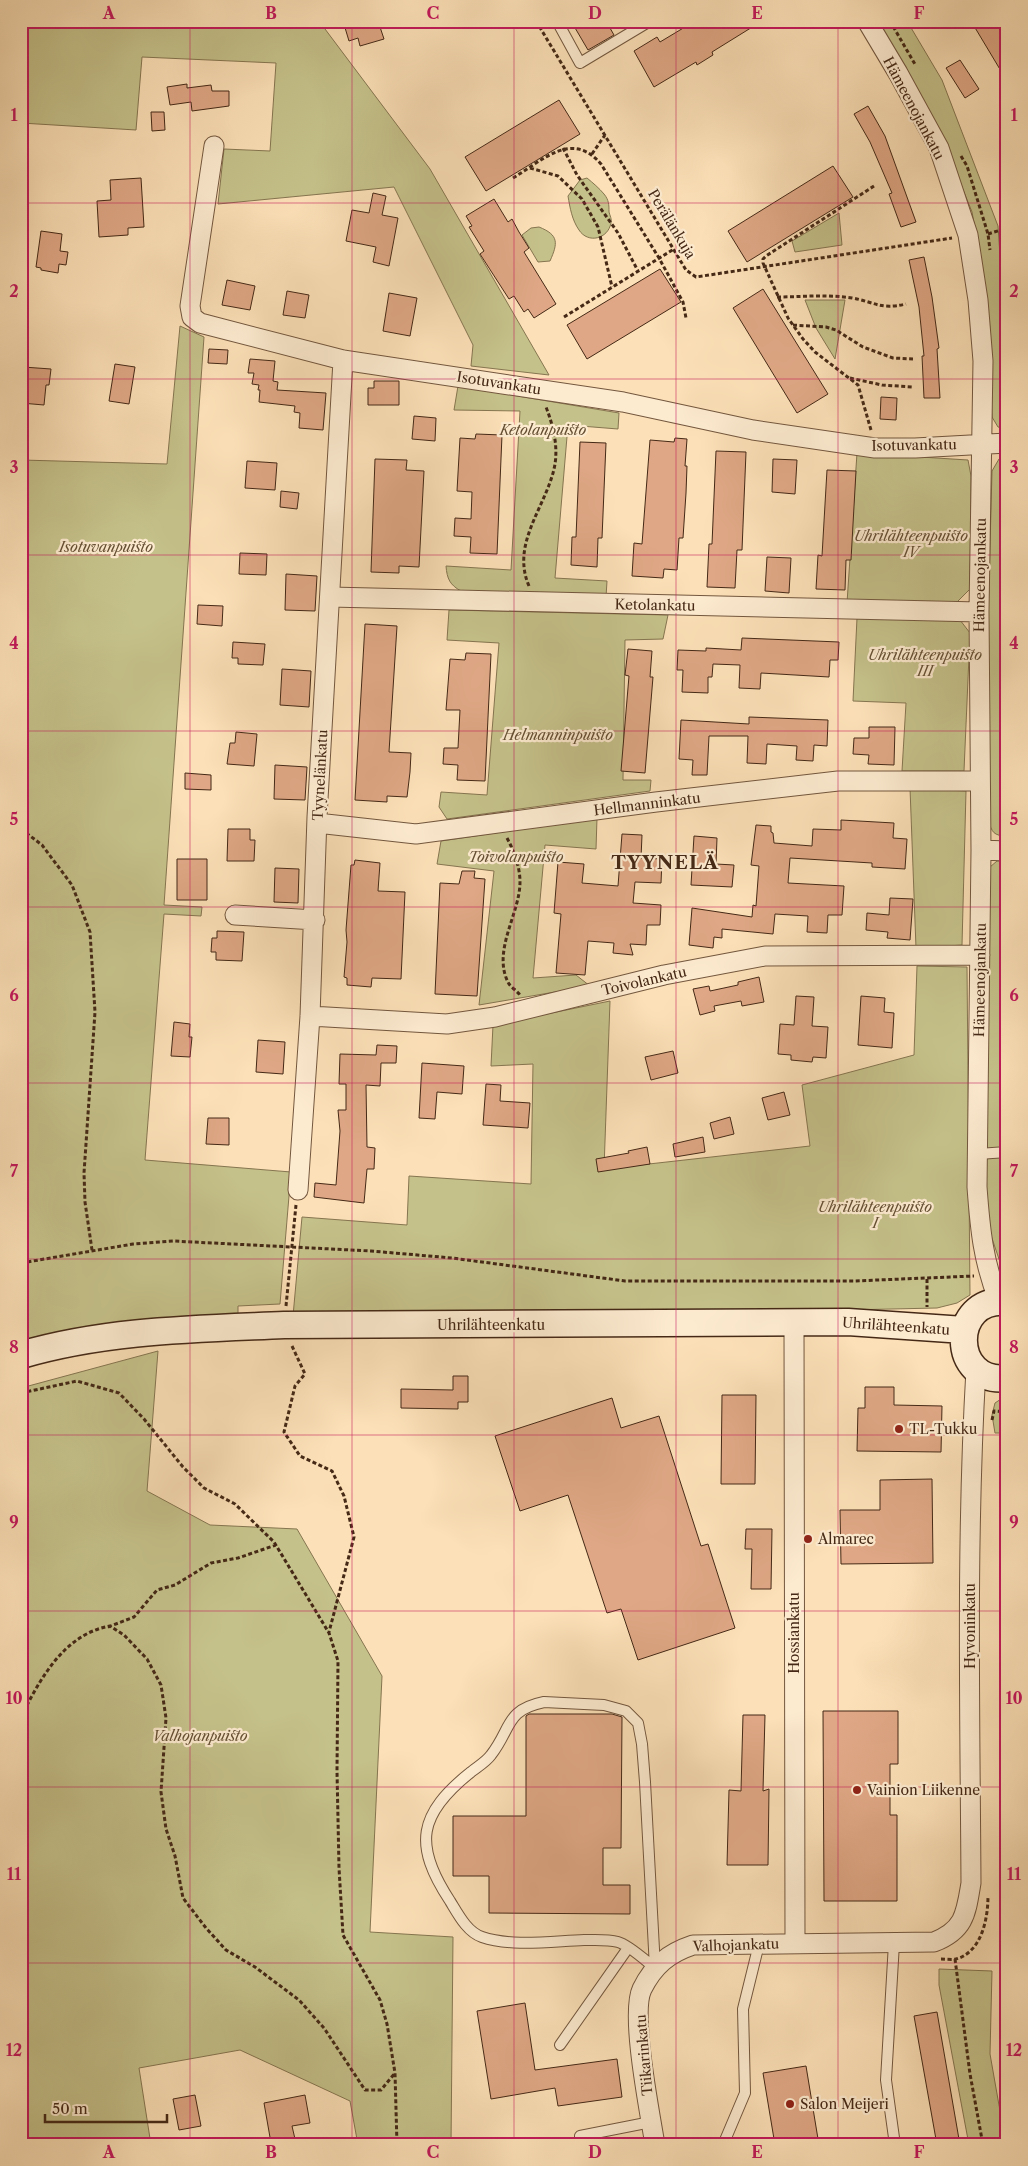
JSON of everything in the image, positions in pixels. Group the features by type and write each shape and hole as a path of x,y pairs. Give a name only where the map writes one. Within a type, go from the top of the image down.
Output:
{"street":[{"name":"Hämeenojankatu","path":"866,21 898,73 939,148 968,236 978,300 983,361 979,612 981,850 978,1154 980,1233 988,1275 1003,1301"},
{"name":"Isotuvankatu","path":"214,146 190,306 192,316 200,323 343,360 623,402 753,430 874,448 915,448 1007,443"},
{"name":"Tyynelänkatu","path":"298,1190 310,1016 315,920 317,823 343,360"},
{"name":"Ketolankatu","path":"330,597 979,612"},
{"name":"Hellmanninkatu","path":"317,823 416,834 656,802 838,781 979,781"},
{"path":"981,850 1007,851"},
{"path":"235,915 315,920"},
{"name":"Toivolankatu","path":"310,1016 447,1024 494,1018 664,975 765,956 980,955"},
{"path":"1003,1301 986,1304 969,1319 964,1330 964,1351 976,1369 987,1376 1000,1379 1007,1378"},
{"name":"Hossiankatu","path":"794,1322 795,1944"},
{"name":"Uhrilähteenkatu","path":"21,1355 47,1348 123,1335 198,1328 284,1325 848,1322 964,1330"},
{"name":"Hyvoninkatu","path":"976,1369 971,1458 969,1604 979,1885"},
{"name":"Valhojankatu","path":"655,1968 673,1952 693,1945 934,1942 947,1937 958,1928 979,1885"},
{"name":"Tiikarinkatu","path":"654,2145 638,2015 641,1990 655,1968"}],"lane":[{"path":"557,21 580,63 650,21"},
{"path":"978,1154 1007,1152"},
{"path":"544,1702 604,1705 626,1710 638,1723 642,1744 655,1968 620,1942 602,1940 500,1942 480,1936 464,1924 435,1879 428,1859 425,1839 429,1819 451,1788 490,1757 517,1712 530,1705 544,1702"},
{"path":"894,1943 886,2080 895,2145"},
{"path":"723,2145 745,2093 743,2009 759,1944"},
{"path":"560,2045 628,1948"},
{"path":"580,2136 651,2122"}],"path":[{"name":"Perälänkuja","path":"536,21 686,270 696,277 988,234 1007,228"},
{"path":"592,154 605,135"},
{"path":"563,148 577,175 618,234 638,271"},
{"path":"513,178 563,148 579,148 592,154 602,164 659,258 683,302 686,318"},
{"path":"530,168 558,176 582,199 598,227 612,287"},
{"path":"874,186 763,259 764,267 777,297 793,325 815,352 858,385 868,416 874,448"},
{"path":"564,317 674,249"},
{"path":"777,297 826,296 853,298 891,308 906,304"},
{"path":"793,325 826,327 836,330 863,347 893,358 913,359"},
{"path":"847,377 882,386 913,387"},
{"path":"537,602 526,579 525,554 528,531 552,473 555,452 552,421 539,389"},
{"path":"500,824 517,861 520,882 505,944 504,965 509,984 533,1008"},
{"path":"21,829 42,845 72,885 90,932 95,1012 84,1173 85,1202 92,1250"},
{"path":"298,1190 284,1325 305,1374 295,1386 284,1432 300,1456 332,1471 344,1496 354,1537 329,1633"},
{"path":"21,1263 92,1250 158,1241 371,1251 452,1258 626,1281 854,1281 988,1275"},
{"path":"21,1393 77,1381 119,1393 144,1419 183,1467 204,1488 235,1504 276,1544 329,1633 338,1661 337,1781 343,1935 380,2000 387,2024 395,2073 397,2145"},
{"path":"991,1426 994,1411 1007,1412"},
{"path":"21,1717 38,1684 56,1658 81,1638 134,1617 157,1590 175,1585 211,1563 238,1558 276,1544"},
{"path":"107,1627 110,1626 124,1634 148,1659 161,1685 166,1718 161,1792 166,1829 175,1856 184,1898 206,1928 226,1950 255,1967 299,2000 324,2028 339,2054 365,2090 381,2090 395,2073"},
{"path":"937,1959 955,1959 964,1956 974,1946 984,1930 988,1907 979,1885"},
{"path":"955,1959 970,2074 983,2145"}],"green space":[{"path":"21,21 319,21 430,169 549,375 471,366 473,345 394,187 218,204 224,149 270,151 276,63 142,57 136,130 21,123"},
{"path":"876,21 907,21 942,80 998,226 1007,359 1007,429 998,427 992,417 984,278 972,212 947,150"},
{"path":"587,178 607,198 611,220 606,233 597,238 587,237 579,230 573,218 568,196 580,180"},
{"path":"839,213 842,245 795,252 792,241"},
{"path":"539,227 550,233 555,240 550,261 538,262 522,235 531,228"},
{"path":"805,300 845,300 835,359 816,328"},
{"name":"Isotuvanpuisto","path":"180,326 204,337 164,905 202,907 201,916 164,914 145,1160 291,1172 280,1304 238,1306 238,1315 21,1344 21,460 167,464"},
{"name":"Ketolanpuisto","path":"458,386 619,413 618,429 568,425 555,578 607,581 606,597 461,591 450,581 446,566 511,570 520,411 454,410"},
{"name":"Uhrilähteenpuisto IV","path":"857,453 968,460 971,476 970,589 955,604 847,603"},
{"path":"1007,456 1007,836 994,832 989,820 988,622 992,471 999,459"},
{"name":"Helmanninpuisto","path":"449,610 668,615 663,639 625,640 623,780 651,780 650,791 447,819 439,807 441,792 487,795 499,643 447,640"},
{"name":"Uhrilähteenpuisto III","path":"857,618 960,620 970,633 964,771 902,771 906,703 853,701"},
{"path":"910,788 966,791 962,945 916,948"},
{"name":"Toivolanpuisto","path":"597,818 596,849 545,845 533,978 576,975 590,986 479,1005 494,871 437,864 441,841"},
{"path":"997,861 1007,861 1007,1274 1000,1262 985,1218 990,867"},
{"name":"Uhrilähteenpuisto I","path":"917,966 967,967 970,1295 957,1303 937,1308 755,1312 293,1316 302,1217 407,1225 409,1176 531,1184 533,1064 491,1066 493,1025 610,1001 604,1169 810,1146 802,1085 914,1055"},
{"name":"Valhojanpuisto","path":"158,1351 147,1491 210,1525 297,1529 382,1676 370,1932 453,1937 451,2145 358,2145 350,2101 240,2050 139,2068 151,2145 21,2145 21,1388"},
{"path":"1007,1395 1007,1433 995,1433 992,1415 995,1403"},
{"path":"939,1969 992,1971 990,2054 1006,2145 969,2145 939,1985"}],"building":[{"path":"343,21 378,21 384,39 360,46 358,38 349,41"},
{"path":"571,21 606,21 614,35 588,50"},
{"path":"695,21 762,21 712,52 713,55 697,65 696,62 654,87 634,51 657,37 660,42"},
{"path":"971,21 1007,21 1007,81"},
{"path":"960,60 979,89 965,98 946,68"},
{"path":"187,84 187,88 211,85 212,91 229,91 229,106 192,111 191,102 170,105 167,87"},
{"path":"559,100 580,134 486,191 465,157"},
{"path":"868,106 885,136 916,222 901,227 889,194 892,193 870,142 854,114"},
{"path":"151,112 164,112 165,130 152,131"},
{"path":"833,166 853,197 747,262 728,231"},
{"path":"141,178 144,227 128,228 128,235 99,237 97,201 111,200 110,180"},
{"path":"373,193 386,196 382,215 398,218 389,266 373,262 376,247 346,241 352,210 369,213"},
{"path":"494,199 508,222 512,219 529,248 524,252 556,304 534,318 528,309 524,312 514,296 509,299 480,254 484,251 469,227 472,226 466,216"},
{"path":"41,231 62,234 60,251 68,252 66,265 59,264 58,273 41,270 41,268 36,267"},
{"path":"924,257 939,348 937,349 940,398 924,398 922,356 924,356 919,307 909,260"},
{"path":"660,269 681,302 587,359 567,325"},
{"path":"227,280 255,286 250,310 222,305"},
{"path":"763,289 828,394 797,413 733,308"},
{"path":"287,291 309,295 305,318 283,315"},
{"path":"389,293 417,298 410,336 383,331"},
{"path":"209,349 228,350 227,364 208,363"},
{"path":"250,359 275,361 273,381 278,382 277,390 326,393 323,430 299,428 300,413 294,412 295,406 259,402 259,385 252,384 254,373 248,373"},
{"path":"115,364 135,367 129,404 109,401"},
{"path":"23,367 51,369 49,385 46,385 44,405 21,403 21,372"},
{"path":"374,381 399,381 399,405 368,405 368,388 374,388"},
{"path":"881,397 897,398 896,420 880,419"},
{"path":"414,416 436,418 435,441 412,439"},
{"path":"476,434 502,435 497,554 470,553 471,537 454,536 455,518 471,519 472,492 457,491 460,438 475,439"},
{"path":"675,438 687,439 683,538 679,538 677,570 664,569 663,578 632,576 634,543 642,544 650,440 674,442"},
{"path":"580,442 606,443 602,538 598,538 597,567 571,565 572,537 576,537"},
{"path":"716,451 746,452 742,550 737,550 735,588 707,587 709,544 712,544"},
{"path":"375,459 407,460 406,470 424,471 419,567 399,566 399,573 371,572"},
{"path":"773,459 797,460 795,494 772,492"},
{"path":"247,461 277,463 275,490 245,488"},
{"path":"827,470 856,471 851,560 846,560 845,590 816,589 818,555 822,556"},
{"path":"281,491 299,493 297,509 280,507"},
{"path":"240,553 267,554 266,575 239,574"},
{"path":"767,557 791,558 789,593 765,591"},
{"path":"286,574 317,576 315,611 285,610"},
{"path":"198,605 223,606 222,626 197,624"},
{"path":"365,624 397,626 389,752 411,753 410,772 407,797 387,796 387,802 355,800"},
{"path":"742,638 839,642 838,660 830,660 829,677 761,673 760,689 739,688 740,665 713,664 712,677 708,677 708,693 682,692 683,670 677,670 678,650 706,651 706,648 741,650"},
{"path":"233,642 265,644 263,665 238,664 238,658 232,658"},
{"path":"628,649 652,651 650,677 653,677 645,773 621,771 629,676 625,675"},
{"path":"466,653 491,654 485,781 457,780 458,765 443,764 444,748 458,748 460,710 446,710 450,659 465,660"},
{"path":"282,669 311,671 309,707 280,705"},
{"path":"749,717 828,720 827,746 814,745 813,761 796,760 797,746 767,744 766,764 747,763 748,736 709,736 707,775 692,775 693,760 679,759 681,720 749,724"},
{"path":"869,727 895,727 894,765 868,764 869,755 853,754 854,738 869,738"},
{"path":"236,732 257,734 254,766 227,764 230,743 235,743"},
{"path":"275,765 307,767 305,800 274,799"},
{"path":"185,773 211,775 211,790 185,789"},
{"path":"841,820 894,823 893,838 907,839 905,869 872,867 872,863 790,858 788,883 844,886 842,915 828,915 827,933 807,932 808,916 775,914 773,934 722,929 722,938 714,937 713,948 689,945 692,908 752,917 753,905 756,906 759,866 751,865 756,825 771,826 774,843 812,846 813,829 841,830"},
{"path":"228,829 250,829 250,840 255,840 254,861 227,861"},
{"path":"622,834 642,835 641,858 662,859 661,883 635,882 633,903 661,905 660,925 647,925 646,945 630,944 633,955 613,953 614,943 588,941 585,975 556,973 561,914 554,913 558,862 584,864 582,883 618,886"},
{"path":"694,836 717,838 716,864 734,865 732,887 691,885"},
{"path":"177,859 207,859 207,900 177,900"},
{"path":"355,860 380,863 378,891 405,892 401,979 372,978 371,987 347,985 347,978 344,977 351,865 354,865"},
{"path":"275,868 299,869 298,903 274,902"},
{"path":"462,871 475,871 474,878 485,879 477,996 435,994 440,883 459,884"},
{"path":"890,898 913,899 910,940 887,938 888,932 866,930 867,913 889,915"},
{"path":"217,931 244,932 242,961 216,960 216,952 211,952 212,938 217,938"},
{"path":"759,977 764,1002 742,1006 741,1001 714,1006 715,1011 700,1015 693,989 709,986 710,991 738,985 738,982"},
{"path":"796,996 814,997 812,1026 828,1027 826,1058 813,1057 812,1062 791,1060 791,1055 778,1054 780,1024 794,1025"},
{"path":"861,996 885,998 884,1012 894,1013 892,1048 858,1045"},
{"path":"174,1022 190,1024 189,1037 192,1037 190,1057 171,1056"},
{"path":"258,1040 285,1042 283,1074 256,1072"},
{"path":"377,1045 397,1046 396,1063 381,1063 380,1086 366,1085 367,1147 375,1148 374,1169 367,1169 364,1203 314,1197 315,1183 336,1185 340,1131 338,1110 346,1110 346,1084 339,1084 340,1054 376,1055"},
{"path":"673,1051 678,1073 651,1080 645,1057"},
{"path":"422,1063 464,1066 462,1094 437,1092 435,1119 419,1118"},
{"path":"486,1084 501,1085 500,1101 530,1103 528,1128 483,1125"},
{"path":"784,1092 790,1115 768,1120 762,1098"},
{"path":"730,1117 734,1134 714,1139 710,1123"},
{"path":"208,1118 229,1118 229,1145 206,1144"},
{"path":"703,1137 705,1152 675,1157 673,1144"},
{"path":"647,1147 650,1164 598,1172 596,1159 629,1153 628,1151"},
{"path":"453,1376 468,1376 468,1402 458,1402 458,1409 401,1408 401,1389 453,1390"},
{"name":"TL-Tukku","path":"865,1387 894,1387 894,1405 942,1406 941,1452 857,1451 858,1408 865,1408"},
{"path":"722,1395 756,1395 755,1484 721,1484"},
{"path":"612,1398 621,1428 659,1416 701,1546 708,1544 735,1628 638,1660 621,1609 607,1613 568,1495 520,1511 495,1436"},
{"path":"932,1479 933,1563 841,1564 840,1510 880,1510 880,1480"},
{"path":"746,1529 772,1529 771,1589 751,1589 752,1549 745,1549"},
{"name":"Vainion Liikenne","path":"823,1711 898,1711 898,1764 890,1764 890,1815 897,1815 897,1901 824,1901"},
{"path":"529,1714 612,1714 622,1717 621,1848 603,1848 603,1885 630,1885 630,1914 489,1913 489,1876 453,1876 453,1816 526,1816 526,1716"},
{"path":"743,1715 765,1715 763,1791 769,1789 768,1865 727,1865 729,1790 741,1791"},
{"path":"525,2003 535,2070 617,2059 622,2097 558,2106 555,2088 491,2099 477,2011"},
{"path":"937,2012 960,2145 937,2145 914,2016"},
{"name":"Salon Meijeri","path":"806,2066 819,2145 775,2145 763,2073"},
{"path":"195,2095 201,2126 179,2130 173,2099"},
{"path":"305,2095 310,2123 292,2126 295,2139 271,2143 264,2103"}],"place":[{"name":"TL-Tukku","path":"899,1429"},
{"name":"Almarec","path":"808,1539"},
{"name":"Vainion Liikenne","path":"857,1790"},
{"name":"Salon Meijeri","path":"790,2104"}],"district":[{"name":"TYYNELÄ","path":"665,862"}]}
